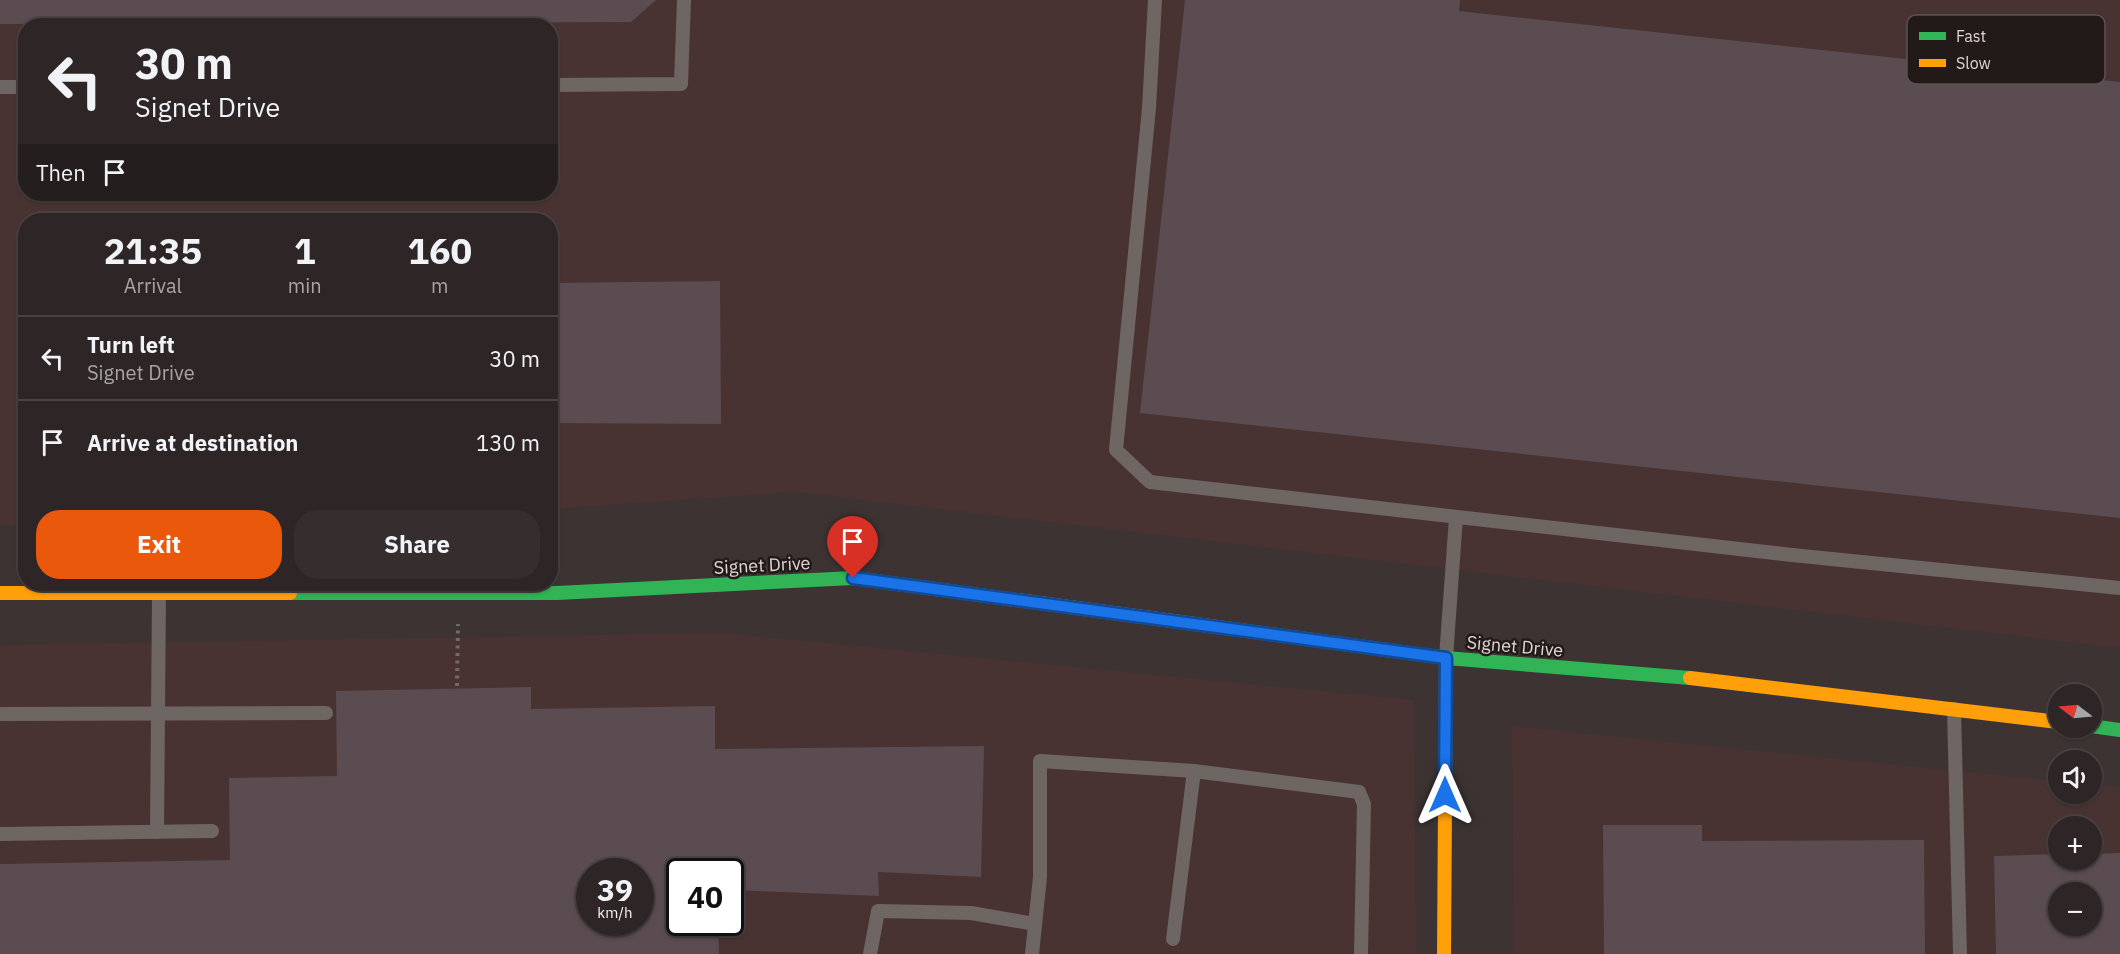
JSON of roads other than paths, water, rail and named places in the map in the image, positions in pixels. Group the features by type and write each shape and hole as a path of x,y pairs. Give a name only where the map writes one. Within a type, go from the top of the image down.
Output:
{"street":[{"name":"Signet Drive","path":"0,593 556,593 853,578 1446,658 1716,680 2048,721"},
{"path":"1444,954 1446,658"},
{"path":"2102,728 2120,730"}],"lane":[{"path":"558,85 681,84 684,0"},
{"path":"1155,0 1149,108 1116,450 1150,482 2120,588"},
{"path":"0,87 18,87"},
{"path":"1446,658 1456,517"},
{"path":"157,832 159,593"},
{"path":"1954,709 1960,954"},
{"path":"0,714 326,713"},
{"path":"1032,954 1040,876 1040,760 1194,771 1359,792 1364,804 1360,954"},
{"path":"1173,939 1194,771"},
{"path":"0,834 212,831"},
{"path":"870,954 878,911 971,913 1035,924"}]}
